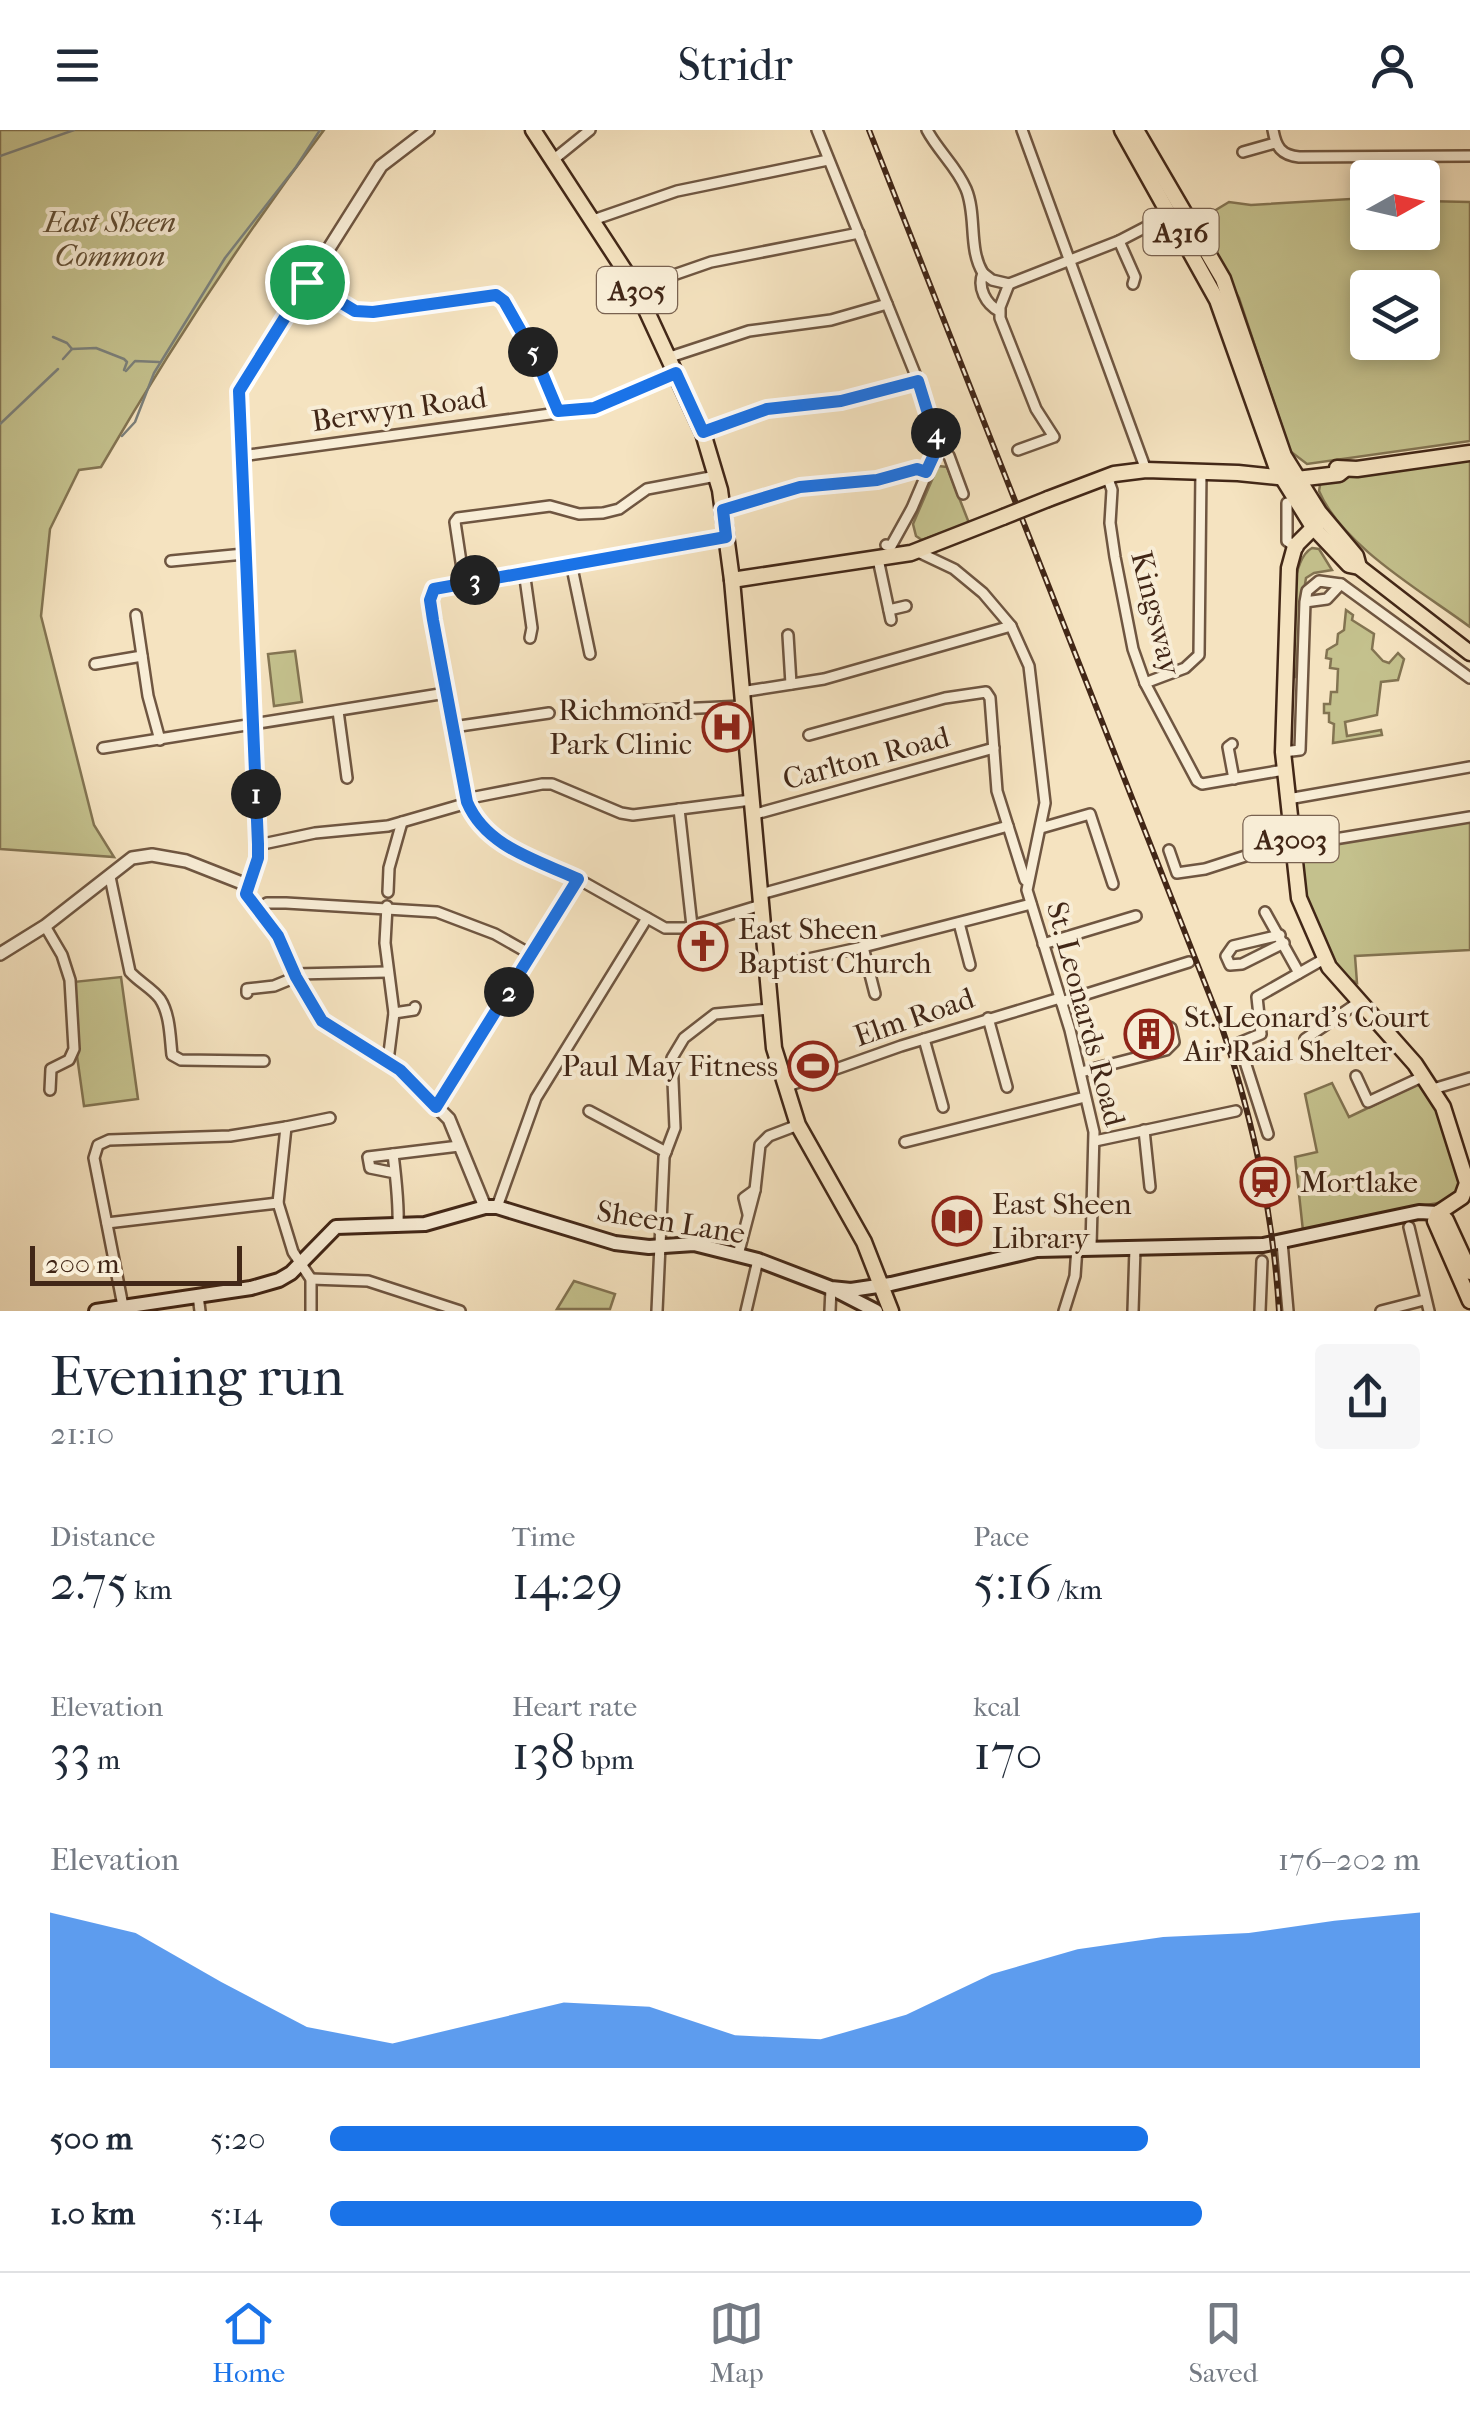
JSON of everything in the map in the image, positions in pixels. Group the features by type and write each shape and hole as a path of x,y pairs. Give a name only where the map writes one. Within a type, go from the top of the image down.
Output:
{"main road":[{"name":"A305","path":"533,130 636,288 670,357 703,432 716,476 732,580"},
{"name":"A316","path":"1122,130 1236,332"},
{"name":"A316","path":"1136,130 1222,279 1236,332 1287,474 1321,526 1356,556 1359,567 1470,653"},
{"path":"890,1311 864,1242 798,1125 774,1048 732,580 882,552 909,552 1107,476 1146,470 1339,474 1344,470 1470,452"},
{"path":"1296,550 1321,526"},
{"name":"A3003","path":"1296,550 1289,568 1283,752 1299,898 1324,960 1429,1082 1443,1106 1468,1183 1462,1197 1438,1213"},
{"path":"96,1311 280,1280 336,1227 449,1220 491,1207"},
{"name":"Sheen Lane","path":"491,1207 615,1243 694,1244 758,1260 834,1289 882,1286 1012,1253 1084,1247 1282,1242 1419,1212 1438,1213"},
{"path":"1470,1272 1446,1220 1438,1213 1435,1222 1470,1301"},
{"path":"834,1289 876,1311"}],"street":[{"path":"428,130 381,166 239,391 258,844 258,858 246,894 280,940 322,1021 388,1061 455,1129 459,1146 491,1207"},
{"path":"553,160 590,130"},
{"path":"817,130 918,381 938,446 949,456 964,494"},
{"path":"927,130 966,186 976,258 982,273 992,280 1009,284 1119,241 1171,214"},
{"path":"1022,130 1146,470"},
{"path":"1273,130 1283,153 1299,158 1470,156"},
{"path":"1243,152 1276,143"},
{"path":"593,220 677,191 828,160"},
{"path":"636,288 711,262 859,233"},
{"path":"1119,241 1135,277 1133,284"},
{"path":"982,273 986,299 999,311 1036,409 1054,436 1018,450"},
{"path":"307,282 355,311 373,312 496,295 504,301 535,356 558,411"},
{"path":"999,311 1009,284"},
{"path":"670,357 749,330 830,320 887,304"},
{"name":"Berwyn Road","path":"241,456 594,408 676,373"},
{"path":"703,432 767,409 841,401 918,381"},
{"path":"906,606 890,615 882,552 891,546 904,524 938,446"},
{"path":"723,510 800,487 877,480 917,469 926,472"},
{"path":"1144,683 1185,668 1199,655 1202,472"},
{"path":"464,582 455,522 458,518 550,506 579,514 603,513 618,509 647,489 716,476"},
{"name":"Kingsway","path":"1107,476 1112,490 1110,523 1123,603 1144,683 1198,781 1202,784 1284,770"},
{"path":"1287,504 1287,542 1296,550"},
{"path":"726,537 434,589 430,602 434,629 467,802 473,816 496,840 673,929 1008,826"},
{"name":"St. Leonards Road","path":"909,552 940,561 984,594 1022,646 1034,689 1044,783 1041,828 1026,884 1081,1072 1095,1141 1084,1247 1064,1311"},
{"path":"172,562 244,554"},
{"path":"571,563 590,654"},
{"path":"524,572 530,638"},
{"path":"1283,752 1300,750 1305,602 1307,591 1319,581 1341,584 1470,678"},
{"path":"1305,602 1327,599 1341,584"},
{"path":"136,615 160,740"},
{"path":"569,714 742,699 1011,626"},
{"path":"788,635 791,684"},
{"path":"96,664 142,656"},
{"path":"1284,681 1302,681"},
{"path":"809,735 945,698 986,692 990,698 997,791 1026,884"},
{"path":"104,748 446,694"},
{"path":"338,711 347,778"},
{"path":"453,726 549,713"},
{"path":"1232,744 1228,747 1234,779"},
{"name":"Carlton Road","path":"258,844 402,822 470,798 552,784 621,814 751,808 994,748"},
{"path":"1288,799 1467,768 1470,758"},
{"path":"679,809 692,926"},
{"path":"1041,828 1090,814 1113,884"},
{"path":"1169,850 1177,873 1261,851 1470,817"},
{"path":"388,892 389,868 402,822"},
{"path":"0,954 45,926 132,858 152,855 186,860 247,884"},
{"path":"110,877 130,972 160,997 172,1055 181,1060 264,1061"},
{"path":"436,1107 578,879"},
{"path":"259,908 266,903 286,902 437,912 462,919 532,955"},
{"path":"767,968 1031,904"},
{"path":"387,906 387,972 394,1013 388,1061"},
{"path":"1265,912 1299,973"},
{"path":"1043,944 1136,916"},
{"path":"491,1207 536,1098 647,918"},
{"path":"959,922 970,965"},
{"path":"45,926 62,955 70,980 74,1029 74,1055 49,1066 50,1090"},
{"path":"1282,939 1242,964 1230,965 1226,956 1234,946 1282,939"},
{"path":"864,947 876,994"},
{"path":"1268,1134 1239,1042 1256,1037 1262,1030 1256,996 1324,960"},
{"name":"Elm Road","path":"786,1087 988,1018 1188,962"},
{"path":"247,993 247,988 274,986 296,976 387,972"},
{"path":"1305,1039 1359,1002"},
{"path":"394,1013 415,1007"},
{"path":"657,1311 666,1152 675,1128 672,1058 676,1047 715,1014 770,1008"},
{"path":"988,1018 1007,1086"},
{"path":"1081,1072 1166,1050 1174,1042 1171,1028 1165,1025 1140,1032 1142,1055"},
{"path":"924,1039 942,1107"},
{"path":"1356,1076 1368,1102 1429,1082 1470,1078"},
{"path":"905,1142 1081,1098"},
{"path":"1095,1141 1236,1110"},
{"path":"589,1111 666,1152"},
{"path":"123,1306 94,1158 102,1141 230,1136 330,1118"},
{"path":"738,1255 763,1140 798,1125"},
{"path":"286,1127 278,1204 293,1252 311,1280 311,1311"},
{"path":"1144,1130 1150,1187"},
{"path":"396,1173 370,1168 367,1162 376,1154 459,1146"},
{"path":"393,1154 398,1226"},
{"path":"107,1223 278,1204"},
{"path":"1408,1228 1429,1311"},
{"path":"1282,1242 1288,1311"},
{"path":"1132,1311 1135,1248"},
{"path":"746,1311 758,1260"},
{"path":"1260,1311 1262,1261"},
{"path":"311,1280 368,1282 460,1311"},
{"path":"830,1311 834,1289"},
{"path":"198,1296 200,1311"},
{"path":"1381,1311 1424,1300"}],"green space":[{"name":"East Sheen Common","path":"0,130 324,130 207,295 101,467 79,470 50,529 41,616 94,825 114,857 0,849"},
{"path":"1350,199 1350,250 1440,250 1440,201 1470,202 1470,441 1307,464 1290,451 1239,298 1196,222 1229,202 1251,205"},
{"path":"1470,459 1470,627 1364,549 1330,511 1319,491 1320,485 1328,480"},
{"path":"938,466 947,467 969,523 922,540 916,536 913,524"},
{"path":"1312,548 1319,549 1332,570 1306,578 1296,677 1292,677 1294,587 1303,557"},
{"path":"1346,610 1353,615 1352,620 1374,634 1372,649 1383,661 1389,663 1398,653 1404,659 1398,680 1381,682 1377,715 1345,722 1347,736 1381,730 1382,735 1333,743 1334,724 1329,722 1329,713 1324,713 1324,704 1330,704 1331,692 1337,692 1338,669 1330,668 1331,659 1326,658 1327,650 1337,644 1338,634 1344,630"},
{"path":"295,651 302,702 274,706 268,654"},
{"path":"1470,821 1470,950 1355,956 1357,983 1346,975 1314,921 1302,878 1304,847"},
{"path":"121,977 138,1099 84,1106 73,982"},
{"path":"1332,1083 1349,1117 1420,1083 1448,1134 1461,1190 1449,1201 1303,1231 1295,1157 1317,1152 1305,1094"},
{"path":"574,1281 615,1294 610,1309 557,1309"}],"waterway":[{"path":"0,156 74,130"},
{"path":"122,436 135,422 154,373 225,258 320,130"},
{"path":"53,337 72,349"},
{"path":"63,359 72,349 96,348 124,359 124,370"},
{"path":"126,371 135,361 159,362"},
{"path":"0,424 58,369"}],"railway":[{"path":"869,130 1219,1019 1259,1163 1272,1236 1279,1311"}],"place":[{"name":"Richmond Park Clinic","path":"727,727"},
{"name":"East Sheen Baptist Church","path":"703,946"},
{"name":"St. Leonard's Court Air Raid Shelter","path":"1149,1034"},
{"name":"Paul May Fitness","path":"813,1066"},
{"name":"Mortlake","path":"1265,1182"},
{"name":"East Sheen Library","path":"957,1221"}],"route":[{"path":"307,282 355,311 373,312 496,295 504,301 535,356 558,411 594,408 676,373 703,432 767,409 841,401 918,381 938,446 926,472 917,469 877,480 800,487 723,510 726,537 434,589 430,600 433,620 467,802 473,816 506,846 578,879 436,1107 400,1070 322,1021 270,922 246,894 258,858 258,844 239,391 307,282"}]}
